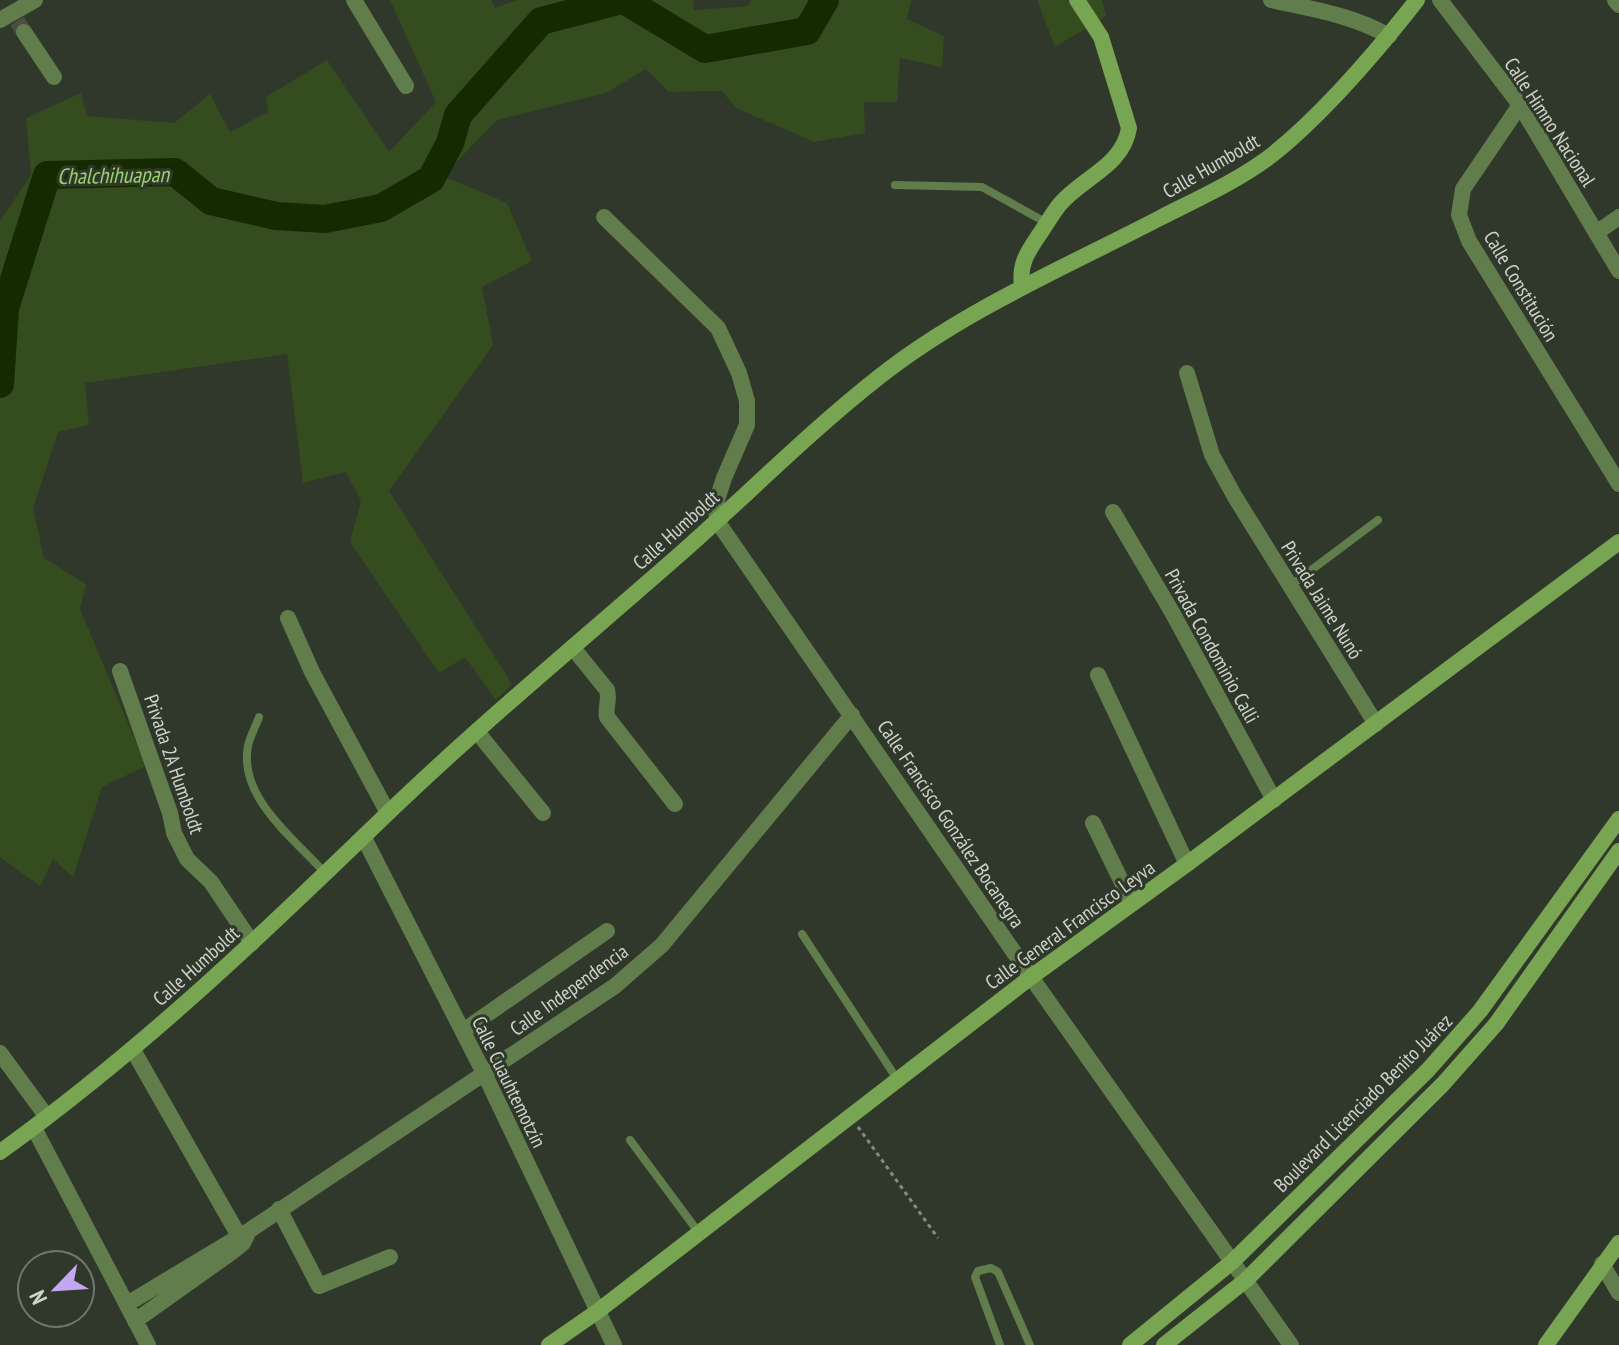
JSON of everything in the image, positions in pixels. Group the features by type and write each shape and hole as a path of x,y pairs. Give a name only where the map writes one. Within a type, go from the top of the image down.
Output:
{"street":[{"path":"35,0 13,22 54,77"},
{"path":"354,0 406,86"},
{"path":"1022,286 1020,270 1024,257 1047,223 1061,204 1117,157 1127,143 1129,128 1101,37 1077,0"},
{"path":"1271,0 1367,23 1389,36"},
{"name":"Calle Humboldt","path":"0,1152 133,1050 252,943 388,813 841,407 932,339 1022,286 1235,179 1272,155 1307,123 1389,36 1417,0"},
{"name":"Calle Himno Nacional","path":"1440,0 1520,105 1619,271"},
{"path":"1615,0 1619,5"},
{"name":"Calle Constitución","path":"1520,105 1463,189 1459,215 1469,241 1619,484"},
{"path":"604,217 718,328 739,373 747,401 747,425 716,503 717,521"},
{"path":"1596,233 1619,217"},
{"name":"Privada Jaime Nunó","path":"1187,373 1212,455 1376,724"},
{"name":"Privada Condominio Calli","path":"1113,512 1172,612 1274,800"},
{"name":"Calle Francisco González Bocanegra","path":"717,521 1031,977 1291,1345"},
{"name":"Calle General Francisco Leyva","path":"549,1345 598,1311 1031,977 1619,542"},
{"path":"288,618 312,672 388,813"},
{"path":"573,648 607,690 610,697 605,710 607,717 675,804"},
{"name":"Privada 2A Humboldt","path":"120,671 170,813 174,833 187,859 211,882 252,943"},
{"path":"1098,675 1187,864"},
{"name":"Calle Independencia","path":"135,1321 279,1209 615,986 662,945 852,715"},
{"path":"478,733 543,813"},
{"name":"Boulevard Licenciado Benito Juárez","path":"1130,1345 1232,1262 1428,1070 1480,1011 1619,819"},
{"path":"1093,823 1132,903"},
{"name":"Calle Cuauhtemotzín","path":"364,838 485,1075 614,1345"},
{"name":"Boulevard Licenciado Benito Juárez","path":"1164,1345 1246,1280 1443,1084 1496,1024 1619,851"},
{"path":"463,1031 607,931"},
{"path":"1480,1011 1496,1024"},
{"path":"133,1050 243,1236"},
{"path":"0,1053 47,1117"},
{"path":"34,1128 148,1345"},
{"path":"279,1209 319,1286 390,1257"},
{"name":"Calle Independencia","path":"127,1304 243,1236"},
{"path":"1546,1345 1619,1243"},
{"path":"1602,1264 1619,1293"}],"lane":[{"path":"895,185 982,187 1047,223"},
{"path":"1290,586 1378,520"},
{"path":"259,717 248,746 248,774 262,805 326,874"},
{"path":"802,934 897,1079"},
{"path":"630,1140 699,1233"},
{"path":"1000,1345 975,1277 978,1271 991,1268 998,1272 1030,1345"}],"path":[{"path":"850,1115 938,1238"}],"green space":[{"path":"390,0 491,0 495,8 517,0 693,0 694,10 748,6 751,0 911,0 907,19 944,36 942,67 900,58 897,102 864,102 865,133 814,142 736,108 722,91 669,92 646,69 606,93 497,120 443,176 507,203 532,261 482,287 493,345 389,491 512,684 496,700 465,657 439,673 350,542 361,501 346,472 303,483 287,354 85,383 89,425 58,432 33,508 44,558 86,584 80,609 146,766 102,787 73,877 53,859 40,886 0,857 0,221 31,175 26,118 81,93 87,116 174,123 210,94 230,132 268,112 266,97 327,60 389,152 436,102"},
{"path":"1037,0 1102,0 1106,16 1055,47"}],"waterway":[{"name":"Chalchihuapan","path":"0,384 5,308 47,175 175,172 211,201 276,216 325,219 381,208 431,179 450,143 458,115 541,21 622,0"},
{"name":"Chalchihuapan","path":"624,0 705,49 807,31 825,0"}],"tunnel":[{"path":"17,21 24,32"}]}
